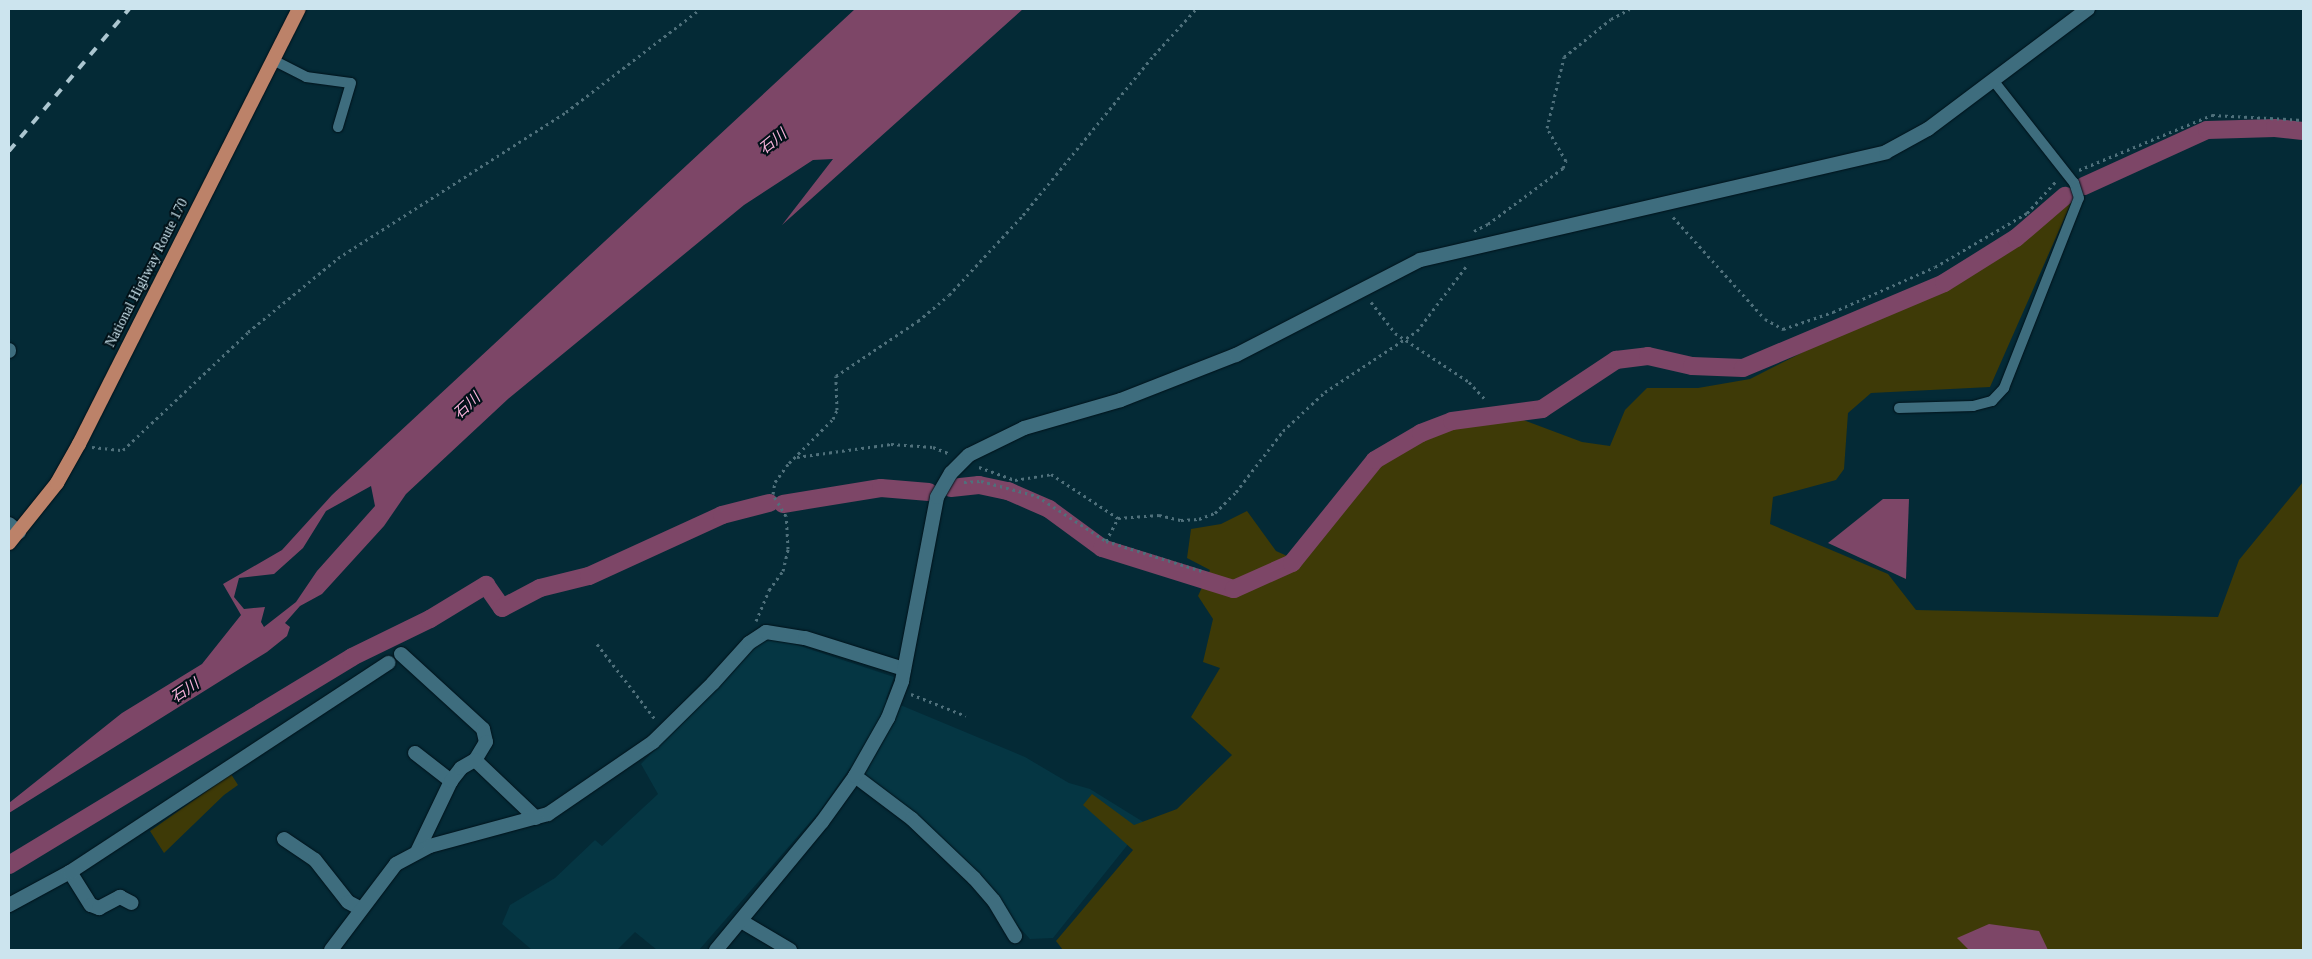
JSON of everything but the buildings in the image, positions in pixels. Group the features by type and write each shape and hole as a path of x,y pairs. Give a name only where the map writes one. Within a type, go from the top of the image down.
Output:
{"highway":[{"name":"National Highway Route 170","path":"9,543 14,528 57,483 79,444 273,60 296,9"}],"street":[{"path":"716,950 855,776 888,718 904,669 926,540 937,498 946,482 964,460 990,443 1024,428 1121,400 1236,355 1420,260 1468,251 1886,152 1916,137 2088,9"},
{"path":"331,950 396,864 417,852 548,814 664,731 766,632 781,632 904,669"},
{"path":"401,654 483,729 486,742 475,760 461,768 451,781 417,852"},
{"path":"9,906 70,872 388,663"},
{"path":"415,753 451,781"},
{"path":"475,760 536,818"},
{"path":"855,776 912,820 956,860 994,901 1015,936"},
{"path":"284,839 316,860 348,902 361,909"},
{"path":"70,872 91,905 99,908 120,896 132,903"},
{"path":"740,921 790,950"}],"lane":[{"path":"273,60 306,77 351,83 338,127"},
{"path":"1899,408 1973,406 1992,401 2004,388 2079,198 2068,175 1993,80"}],"path":[{"path":"79,444 124,450 248,332 338,258 566,112 700,9"},
{"path":"758,638 754,629 760,609 783,570 788,549 786,516 773,494 775,482 833,419 837,410 836,376 918,321 949,295 1023,215 1154,55 1196,9"},
{"path":"1464,235 1488,224 1563,168 1566,162 1547,128 1564,57 1611,19 1630,9"},
{"path":"1662,206 1765,319 1783,329 1832,312 1935,267 2027,213 2053,183 2212,115 2303,120"},
{"path":"796,457 891,444 917,444 933,447 1015,480 1052,474 1118,518 1159,515 1181,520 1199,519 1215,514 1236,492 1283,431 1325,392 1406,340 1457,280 1468,263 1468,251"},
{"path":"1363,288 1378,315 1394,334 1469,382 1486,400"},
{"path":"946,482 981,481 1037,496 1106,541 1205,572"},
{"path":"1106,541 1118,518"},
{"path":"597,644 664,731"},
{"path":"899,689 966,716"}],"shaded area":[{"path":"2072,201 1990,387 1871,393 1848,413 1844,469 1836,480 1773,497 1770,524 1888,574 1916,610 2218,617 2239,560 2303,482 2303,950 1063,950 1056,941 1133,850 1083,805 1092,794 1134,825 1177,809 1232,755 1191,717 1220,668 1203,662 1213,619 1198,596 1210,570 1187,558 1191,529 1221,524 1247,511 1276,551 1303,563 1381,463 1426,435 1462,423 1513,416 1582,442 1610,446 1625,410 1647,388 1698,388 1750,379 1845,331 1949,288 2021,240"},
{"path":"779,639 894,677 886,699 1025,757 1069,783 1090,789 1145,823 1053,938 1030,939 910,811 850,768 819,812 699,950 657,950 635,932 617,950 532,950 502,924 510,905 555,878 595,840 602,846 658,794 641,764 748,653 765,640"},
{"path":"231,774 238,785 224,795 164,853 150,831"}],"water":[{"name":"石川","path":"855,9 1023,9 782,225 833,159 813,160 744,205 508,399 406,494 384,526 322,594 300,606 285,623 290,627 287,636 267,652 9,813 9,803 122,713 202,664 241,615 223,584 282,550 332,495","holes":["371,486 375,506 317,571 296,602 264,627 261,622 265,607 244,609 234,597 239,578 274,574 303,548 326,511"]},
{"path":"1883,499 1909,499 1906,579 1828,543"},
{"path":"1989,924 2039,931 2048,950 1969,950 1957,938"}],"waterway":[{"path":"2084,186 2207,130 2275,128 2303,131"},
{"path":"951,488 979,485 1008,491 1049,509 1102,548 1234,589 1292,563 1375,460 1421,433 1452,421 1542,409 1616,360 1648,356 1692,366 1743,368 1944,283 2016,238 2065,196"},
{"path":"783,504 881,488 929,492"},
{"path":"9,865 352,657 430,619 486,585 502,608 540,588 589,576 722,515 769,503"}],"railway":[{"path":"9,151 129,9"}]}
